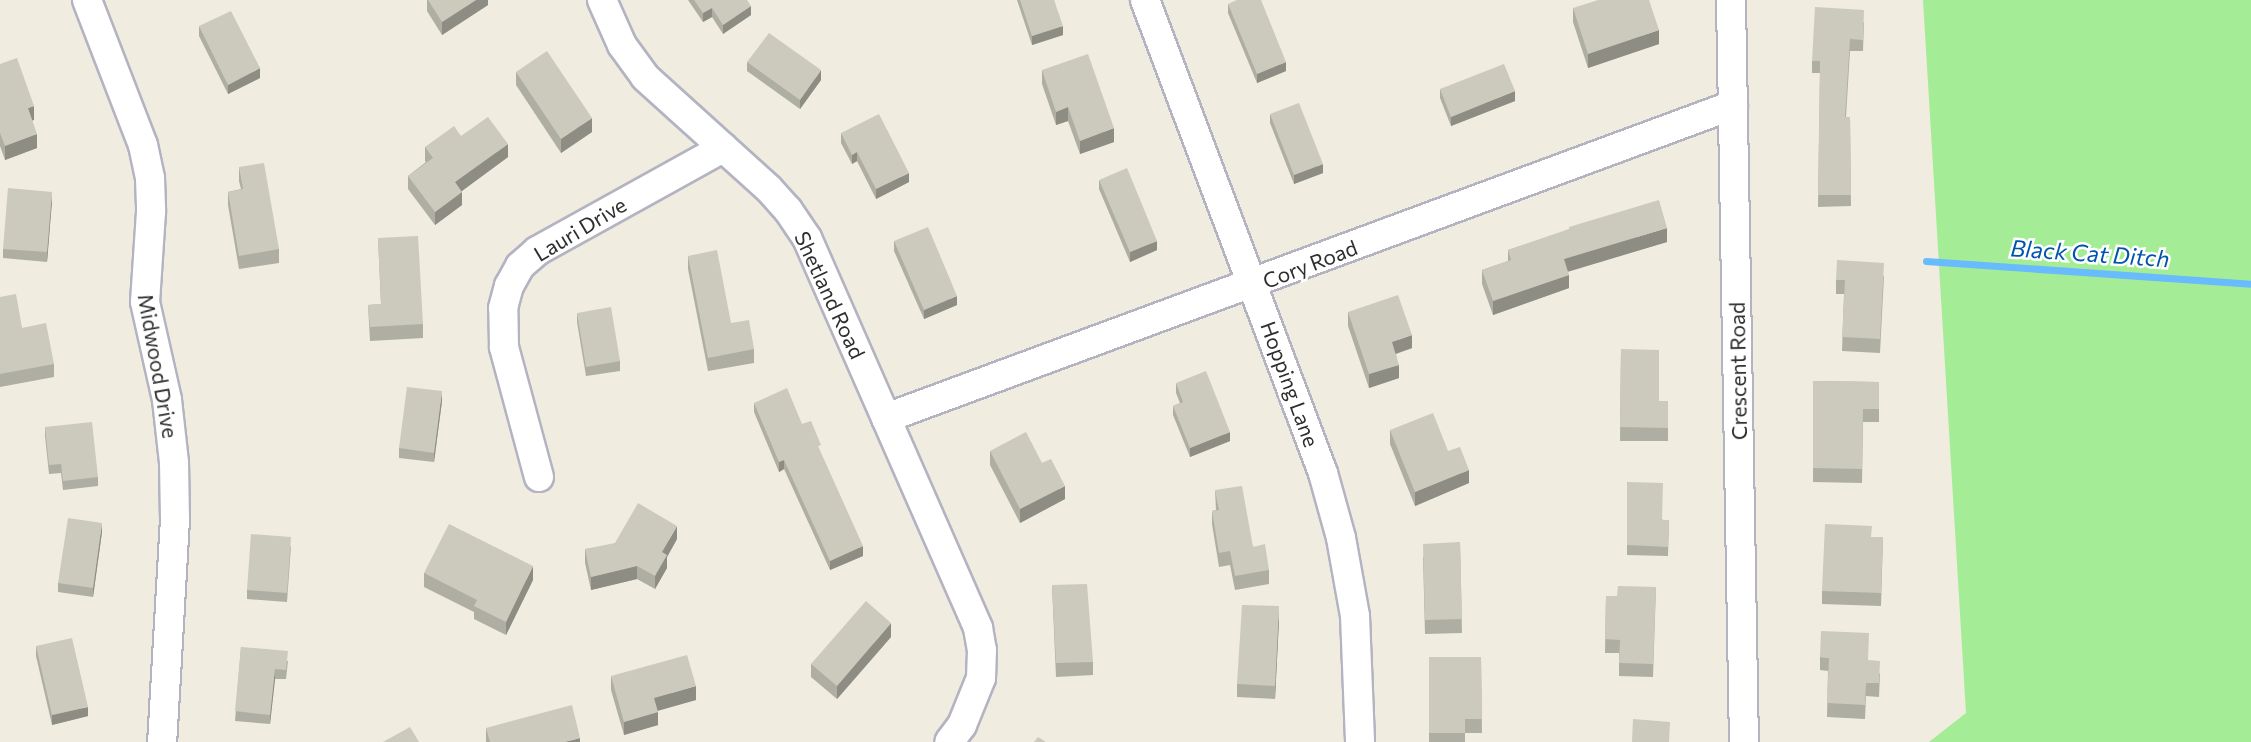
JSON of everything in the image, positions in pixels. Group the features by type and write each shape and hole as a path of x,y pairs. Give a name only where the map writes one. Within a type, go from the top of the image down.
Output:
{"street":[{"name":"Midwood Drive","path":"87,0 143,145 150,178 151,212 145,302 167,400 174,462 175,519 162,742"},
{"name":"Shetland Road","path":"602,0 622,45 645,77 769,189 807,238 978,628 982,650 981,678 975,700 962,725 948,742"},
{"name":"Hopping Lane","path":"1145,0 1323,473 1341,538 1355,616 1360,742"},
{"name":"Crescent Road","path":"1731,0 1744,742"},
{"name":"Cory Road","path":"886,418 1253,285 1733,105"},
{"name":"Lauri Drive","path":"539,477 505,347 503,308 509,286 520,266 537,251 723,148"}],"green space":[{"path":"1923,0 2251,0 2251,742 1929,742 1966,713"}],"building":[{"path":"428,0 476,0 442,22"},
{"path":"694,0 747,0 751,6 723,25 712,8 703,13"},
{"path":"1020,0 1054,0 1063,26 1032,36"},
{"path":"1237,0 1261,0 1286,62 1257,74 1228,4"},
{"path":"1598,0 1649,0 1659,30 1588,54 1573,8"},
{"path":"1815,7 1864,10 1863,40 1850,39 1845,117 1850,117 1851,195 1818,195 1820,61 1812,61"},
{"path":"231,11 260,68 228,85 199,26"},
{"path":"769,33 821,70 800,100 747,62"},
{"path":"547,51 592,118 561,139 516,72"},
{"path":"1088,54 1114,128 1080,141 1068,107 1056,112 1042,70"},
{"path":"17,58 34,106 28,108 37,134 5,146 0,133 0,64"},
{"path":"1504,64 1515,91 1451,117 1440,89"},
{"path":"1299,103 1323,164 1294,175 1270,114"},
{"path":"879,114 909,173 876,189 857,152 852,155 841,133"},
{"path":"488,117 508,144 455,182 462,192 435,212 408,176 433,158 425,147 454,126 461,136"},
{"path":"264,163 279,249 239,256 228,192 243,189 239,167"},
{"path":"1127,168 1157,241 1130,252 1099,180"},
{"path":"8,188 52,192 47,252 3,249"},
{"path":"1659,200 1667,228 1564,259 1569,275 1493,301 1482,270 1511,260 1508,250 1569,227"},
{"path":"928,227 957,296 924,310 894,241"},
{"path":"418,236 423,324 370,327 368,305 381,304 378,238"},
{"path":"717,250 731,323 749,320 754,349 708,358 688,256"},
{"path":"1837,260 1884,263 1880,339 1842,337 1845,280 1836,280"},
{"path":"16,294 22,328 46,323 54,364 0,374 0,297"},
{"path":"1398,295 1412,335 1392,342 1399,365 1369,374 1348,312"},
{"path":"611,307 620,361 586,367 577,313"},
{"path":"1621,349 1659,350 1659,401 1668,401 1668,428 1620,427"},
{"path":"1206,371 1230,432 1190,448 1173,406 1183,402 1176,383"},
{"path":"1813,381 1879,382 1879,409 1863,409 1862,469 1813,468"},
{"path":"407,387 442,391 434,453 399,448"},
{"path":"787,388 802,424 811,421 821,445 818,446 863,546 830,561 784,460 779,462 754,403"},
{"path":"1433,413 1448,451 1460,447 1469,470 1415,492 1390,430"},
{"path":"92,422 98,477 63,481 61,464 49,465 45,427"},
{"path":"1026,432 1042,463 1051,459 1065,486 1020,509 990,451"},
{"path":"1627,482 1663,483 1662,520 1669,520 1668,547 1627,545"},
{"path":"1242,486 1253,547 1265,544 1269,570 1235,576 1230,551 1219,553 1212,511 1219,510 1215,490"},
{"path":"638,503 677,526 662,552 667,555 655,576 637,566 591,577 585,549 615,543"},
{"path":"68,518 102,523 93,588 58,583"},
{"path":"449,524 533,566 506,622 474,606 477,600 424,573"},
{"path":"1825,524 1872,526 1871,537 1883,537 1881,593 1822,591"},
{"path":"251,534 291,537 287,593 247,590"},
{"path":"1460,542 1462,619 1425,620 1423,544"},
{"path":"1087,584 1093,662 1056,663 1052,585"},
{"path":"1618,586 1656,587 1653,664 1619,663 1620,640 1605,639 1606,596 1617,596"},
{"path":"866,601 891,623 837,686 811,664"},
{"path":"1242,605 1279,606 1275,686 1237,684"},
{"path":"1821,631 1869,633 1868,660 1880,661 1879,683 1866,683 1865,705 1827,703 1829,658 1820,657"},
{"path":"72,638 88,707 52,715 36,646"},
{"path":"241,647 288,651 286,670 275,669 270,715 235,711"},
{"path":"687,655 696,686 654,698 658,712 624,722 611,676"},
{"path":"1429,657 1481,657 1482,719 1465,719 1465,733 1429,733"},
{"path":"572,705 580,738 565,742 490,742 486,728"},
{"path":"1633,719 1670,722 1669,742 1632,742"},
{"path":"410,727 419,742 383,742"}],"waterway":[{"name":"Black Cat Ditch","path":"1926,261 2251,284"}]}
